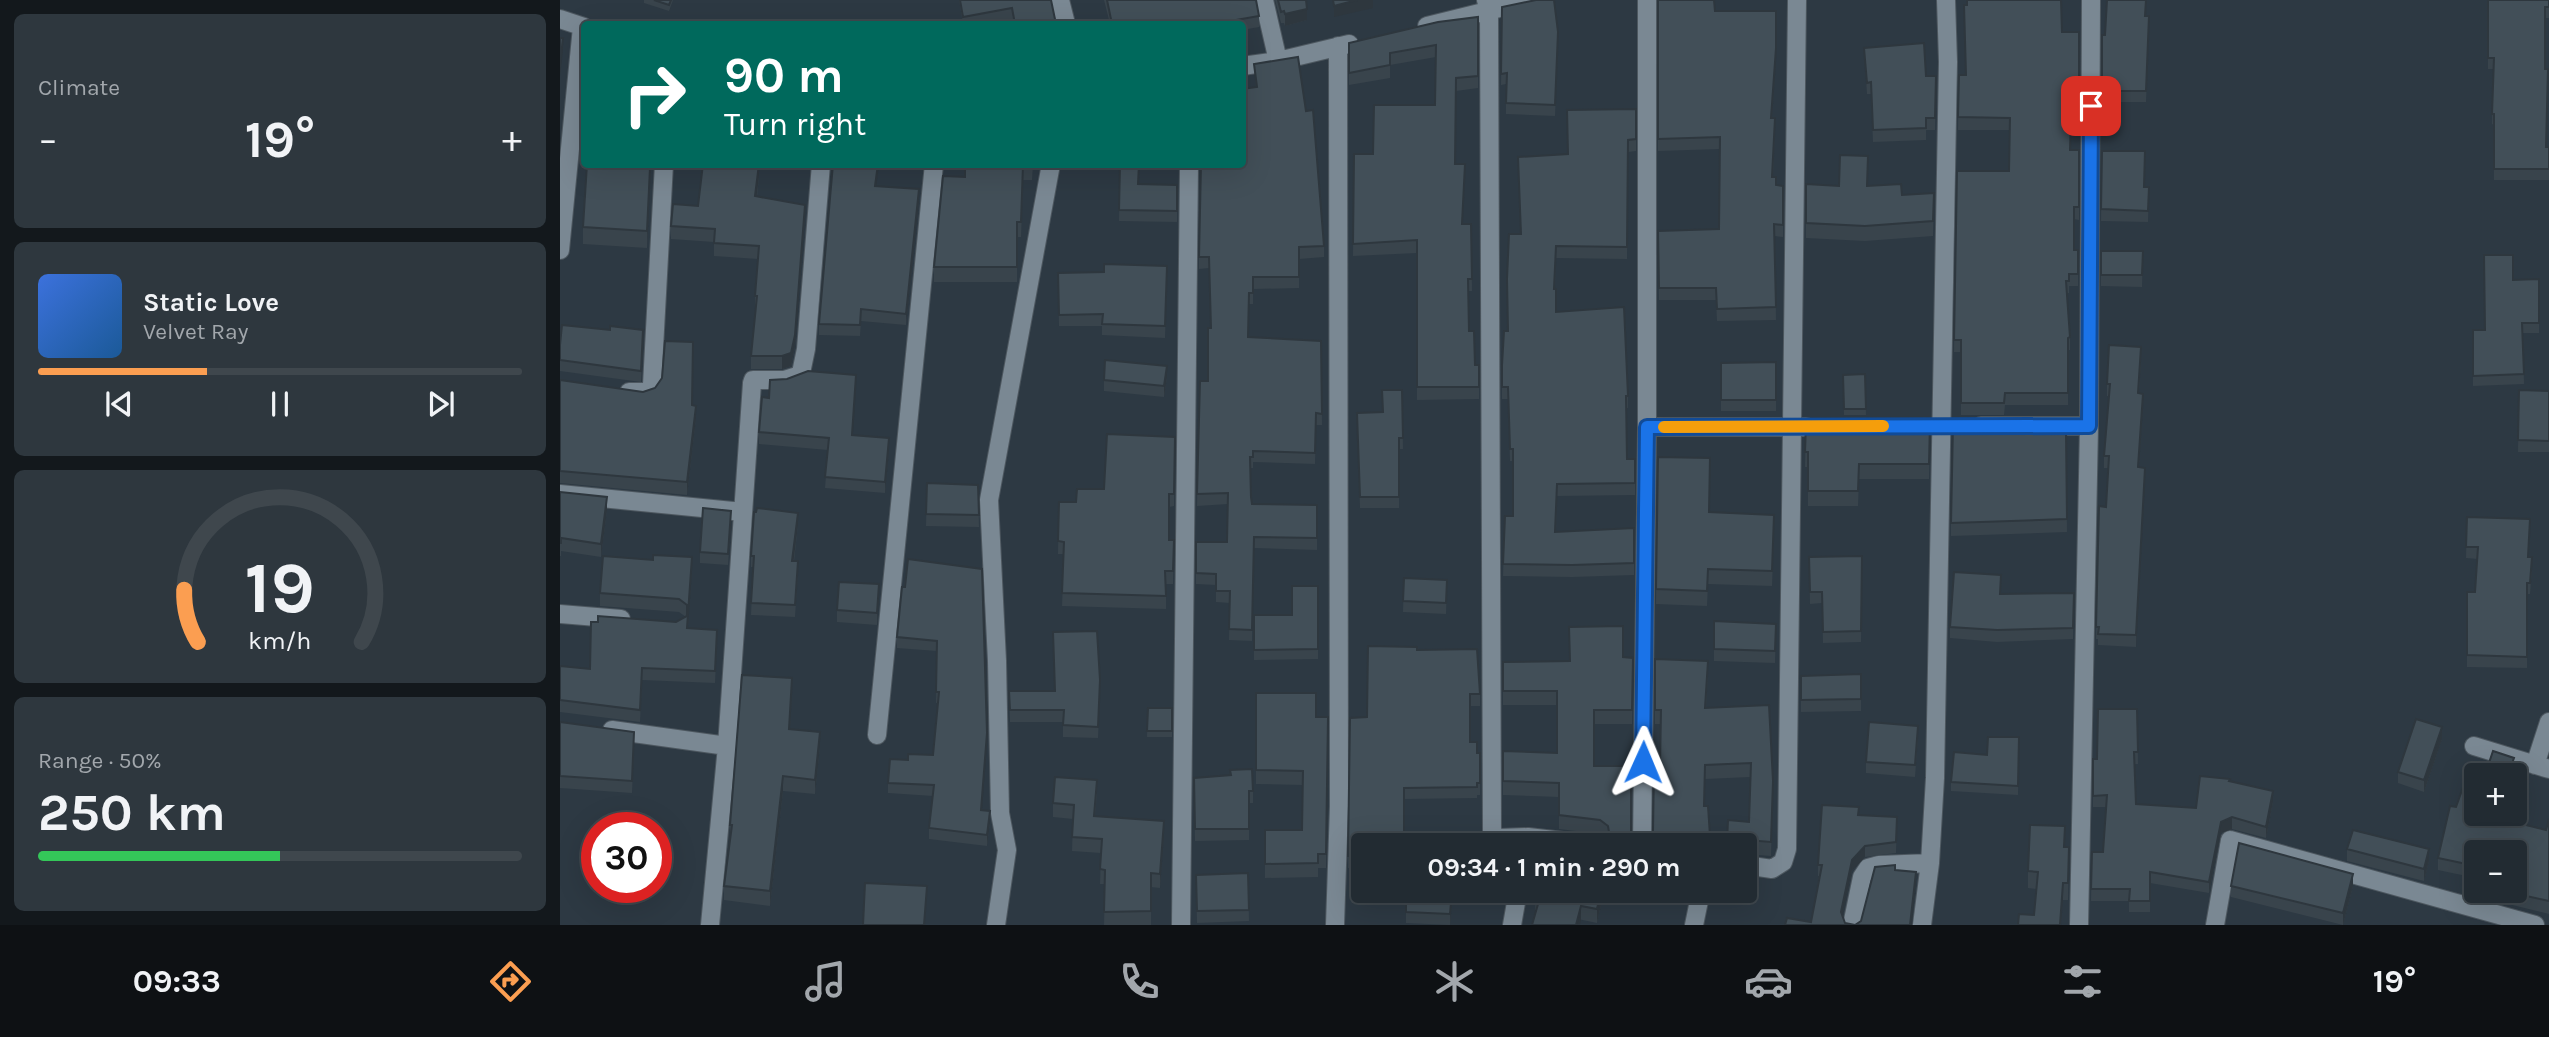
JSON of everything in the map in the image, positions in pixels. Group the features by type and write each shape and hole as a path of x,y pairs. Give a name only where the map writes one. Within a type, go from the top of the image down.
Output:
{"street":[{"path":"1059,0 1065,21"},
{"path":"1264,0 1278,61"},
{"path":"1414,29 1488,6 1532,0"},
{"path":"1642,833 1647,427 1647,0"},
{"path":"1757,867 1772,869 1783,862 1787,849 1797,0"},
{"path":"1922,925 1930,863 1948,426 1947,0"},
{"path":"2079,925 2089,426 2091,0"},
{"path":"1488,6 1493,833"},
{"path":"560,19 581,26"},
{"path":"1246,65 1278,61 1363,41"},
{"path":"560,250 581,46"},
{"path":"1335,925 1339,806 1338,47"},
{"path":"613,390 640,394 648,392 652,385 664,168"},
{"path":"710,925 727,746 752,381 784,380 802,373 821,168"},
{"path":"877,735 934,168"},
{"path":"996,925 1007,850 1000,813 997,661 989,500 1050,168"},
{"path":"1181,925 1189,168"},
{"path":"1647,427 1820,426"},
{"path":"1948,426 2089,426"},
{"path":"560,494 743,512"},
{"path":"560,614 638,620"},
{"path":"2474,746 2542,767 2549,722"},
{"path":"598,728 727,746"},
{"path":"2215,925 2231,840 2535,925"},
{"path":"1852,925 1862,877 1868,868 1930,863"},
{"path":"1512,925 1516,903"},
{"path":"1694,925 1699,903"}],"building":[{"path":"654,0 671,0 669,5"},
{"path":"960,0 1051,0 1055,21 1014,21 1012,8 963,17"},
{"path":"1107,0 1256,0 1259,16 1230,21 1111,21"},
{"path":"1278,0 1306,0 1307,9 1285,14 1284,11 1281,12"},
{"path":"1333,0 1357,0 1334,6"},
{"path":"1536,0 1554,0 1558,32 1555,105 1506,103 1507,73 1501,74 1502,7"},
{"path":"1658,0 1714,0 1715,11 1776,11 1771,118 1775,118 1772,177 1776,177 1776,185 1783,186 1783,225 1774,224 1776,307 1717,309 1716,288 1659,288 1658,231 1719,229 1720,137 1658,139"},
{"path":"1967,0 2061,0 2062,32 2079,32 2079,90 2072,90 2070,150 2079,150 2079,207 2074,207 2074,250 2078,250 2078,274 2069,274 2069,281 2066,281 2070,337 2068,393 2005,393 2004,403 1961,403 1961,340 1954,340 1957,171 2009,171 2010,118 1958,117 1959,75 1966,75 1964,5 1967,5"},
{"path":"2107,0 2146,0 2145,16 2149,16 2146,91 2102,91 2102,35 2105,35"},
{"path":"2488,0 2549,0 2549,7 2545,7 2545,69 2548,69 2546,147 2549,147 2549,169 2494,169 2494,58 2488,58"},
{"path":"1478,17 1478,76 1456,78 1455,164 1465,164 1462,224 1471,224 1469,331 1474,331 1479,387 1417,387 1417,240 1353,244 1354,154 1373,154 1374,105 1435,105 1436,45 1390,53 1390,65 1349,73 1349,43 1438,22"},
{"path":"560,38 563,38 560,64"},
{"path":"1924,43 1926,76 1936,76 1935,118 1926,118 1926,128 1873,130 1871,82 1867,83 1864,48"},
{"path":"1298,57 1306,111 1313,110 1324,246 1299,247 1299,277 1253,277 1253,293 1249,293 1248,337 1321,341 1322,414 1316,413 1315,453 1253,451 1253,457 1250,457 1252,504 1317,505 1317,538 1254,537 1252,630 1229,629 1230,591 1216,591 1216,574 1196,573 1196,542 1227,542 1228,493 1197,494 1200,381 1208,381 1208,328 1211,328 1209,257 1199,257 1201,168 1246,168 1246,88 1257,87 1254,64"},
{"path":"1636,109 1636,139 1628,140 1627,247 1556,246 1554,289 1556,312 1624,307 1628,396 1627,459 1635,459 1635,483 1557,484 1555,532 1634,528 1634,563 1503,564 1505,516 1513,516 1513,449 1510,449 1508,387 1502,387 1502,365 1504,331 1508,331 1509,234 1521,234 1518,157 1568,154 1567,110"},
{"path":"2102,151 2145,151 2144,187 2149,187 2148,211 2101,209"},
{"path":"1840,155 1868,156 1867,186 1901,184 1902,195 1934,193 1933,221 1865,226 1806,223 1806,184 1839,186"},
{"path":"587,168 650,168 647,231 583,227"},
{"path":"703,168 758,168 755,196 805,205 795,335 791,353 782,356 751,356 759,246 714,243 715,229 671,226 673,204 698,206"},
{"path":"833,168 877,168 875,186 919,189 906,314 861,309 860,325 819,324"},
{"path":"965,168 1023,168 1021,222 1017,222 1017,267 934,267 943,176 965,177"},
{"path":"1120,168 1139,168 1138,184 1177,185 1177,211 1119,210"},
{"path":"2101,251 2143,251 2142,275 2101,275"},
{"path":"2484,255 2513,255 2513,280 2539,279 2539,323 2522,323 2524,374 2473,376 2473,330 2485,330"},
{"path":"1104,264 1167,266 1165,326 1102,324 1103,314 1059,315 1058,273 1104,272"},
{"path":"562,325 643,330 641,371 560,360"},
{"path":"665,341 693,342 692,405 696,406 687,482 560,471 560,380 643,392 655,388 662,378"},
{"path":"2109,345 2141,347 2138,393 2143,394 2138,467 2145,468 2136,635 2098,634 2099,627 2096,627 2099,506 2106,507 2109,456 2104,456 2110,384 2107,384"},
{"path":"1105,360 1167,366 1164,386 1104,380"},
{"path":"1776,362 1776,400 1721,400 1721,363"},
{"path":"808,371 856,375 852,435 889,438 885,482 825,477 829,438 759,432 762,397 769,398 770,380 787,379"},
{"path":"1865,374 1866,409 1844,409 1843,375"},
{"path":"1382,390 1402,390 1403,438 1399,438 1399,497 1360,497 1357,413 1383,412"},
{"path":"2519,390 2549,391 2549,441 2518,440"},
{"path":"1806,423 1930,423 1929,464 1859,464 1858,491 1808,491"},
{"path":"1953,424 2003,424 2003,432 2066,431 2067,519 1951,523"},
{"path":"1107,434 1175,437 1174,494 1169,494 1169,540 1174,540 1173,571 1165,571 1166,596 1062,593 1064,542 1058,541 1059,502 1076,502 1077,489 1104,489"},
{"path":"1658,457 1710,458 1709,512 1774,515 1772,571 1708,569 1707,591 1656,589"},
{"path":"927,483 978,485 979,515 926,514"},
{"path":"560,492 607,497 601,544 561,538 560,543"},
{"path":"703,508 731,511 728,554 700,552"},
{"path":"757,508 798,513 792,561 798,561 795,605 751,603 754,556 751,556 754,512"},
{"path":"2467,517 2530,519 2528,557 2532,557 2530,583 2527,583 2527,657 2467,655 2467,592 2475,592 2478,547 2466,547"},
{"path":"653,555 692,557 687,628 717,630 715,671 642,668 640,710 560,700 560,666 590,669 591,622 598,622 598,616 676,622 687,616 687,605 679,599 600,593 603,556 653,560"},
{"path":"1862,556 1861,631 1823,632 1822,592 1810,592 1809,557"},
{"path":"908,559 982,569 987,733 981,810 990,811 987,835 929,828 934,785 888,783 890,759 908,760 908,754 933,755 939,692 936,692 937,641 897,637"},
{"path":"1954,572 2001,575 2000,594 2074,593 2073,628 1997,630 1950,627"},
{"path":"1404,578 1447,580 1446,603 1403,601"},
{"path":"839,582 879,584 877,613 837,610"},
{"path":"1292,586 1318,586 1318,649 1254,650 1254,615 1292,615"},
{"path":"1714,621 1776,624 1775,651 1714,649"},
{"path":"1623,626 1623,657 1633,658 1632,710 1594,710 1594,766 1631,766 1632,833 1609,833 1608,826 1600,820 1559,815 1559,783 1503,781 1503,751 1557,753 1557,691 1503,691 1503,662 1570,661 1569,627"},
{"path":"1097,631 1100,680 1098,727 1063,725 1064,710 1010,710 1009,691 1055,691 1053,632"},
{"path":"1368,646 1417,647 1417,650 1477,649 1480,694 1470,694 1470,742 1477,742 1477,753 1480,753 1480,783 1477,783 1477,787 1404,788 1404,833 1351,833 1351,856 1348,856 1350,718 1367,717"},
{"path":"1655,659 1708,661 1705,708 1769,705 1773,781 1771,842 1757,841 1757,833 1727,833 1728,820 1749,822 1751,763 1705,765 1704,806 1708,806 1710,833 1652,833 1654,766 1660,766 1661,710 1655,710"},
{"path":"1861,674 1861,699 1801,700 1801,676"},
{"path":"742,675 792,678 789,729 820,732 815,780 783,776 770,891 724,886 732,825"},
{"path":"1256,693 1316,693 1316,717 1328,717 1326,854 1318,854 1318,863 1265,864 1265,830 1302,830 1303,771 1256,770"},
{"path":"1148,708 1172,708 1172,731 1147,731"},
{"path":"2098,709 2137,709 2138,752 2134,752 2136,804 2196,808 2200,776 2230,779 2229,781 2273,791 2266,827 2232,817 2221,822 2209,882 2150,872 2150,901 2129,901 2130,889 2091,889 2092,852 2103,852 2107,795 2093,796 2093,759 2097,759"},
{"path":"2416,719 2442,727 2424,780 2398,772"},
{"path":"560,722 634,732 632,781 560,776"},
{"path":"1869,722 1918,726 1915,765 1866,762"},
{"path":"1988,737 2019,737 2018,786 1951,782 1954,752 1987,755"},
{"path":"2493,751 2514,758 2512,763 2489,763"},
{"path":"1252,769 1249,829 1195,829 1194,778 1231,775 1230,770"},
{"path":"1055,777 1097,780 1094,816 1164,821 1160,874 1151,873 1151,911 1104,912 1105,870 1100,869 1102,839 1072,837 1074,805 1053,803"},
{"path":"2464,785 2464,826 2527,825 2546,830 2549,819 2549,901 2527,896 2527,840 2464,840 2464,863 2438,858 2450,806 2456,807"},
{"path":"1822,805 1859,807 1858,815 1897,817 1896,842 1865,846 1852,860 1841,912 1845,923 1855,925 1785,925 1787,918 1811,922 1822,865 1818,865"},
{"path":"2030,825 2065,826 2064,847 2069,847 2068,883 2063,883 2060,925 2018,925 2019,914 2034,915 2038,872 2028,871"},
{"path":"2353,830 2429,849 2424,869 2347,849"},
{"path":"2239,843 2353,874 2343,913 2231,886"},
{"path":"1895,865 1895,870 1916,872 1910,925 1855,925 1861,921 1875,867"},
{"path":"1248,873 1249,910 1197,911 1196,875"},
{"path":"865,883 927,886 924,925 863,925"},
{"path":"1406,903 1451,903 1450,914 1406,912"},
{"path":"1538,903 1598,903 1597,909 1581,906 1576,925 1532,925"}],"slow traffic":[{"path":"1664,427 1883,426"}],"route":[{"path":"1643,762 1647,427 2089,426 2091,106"}]}
